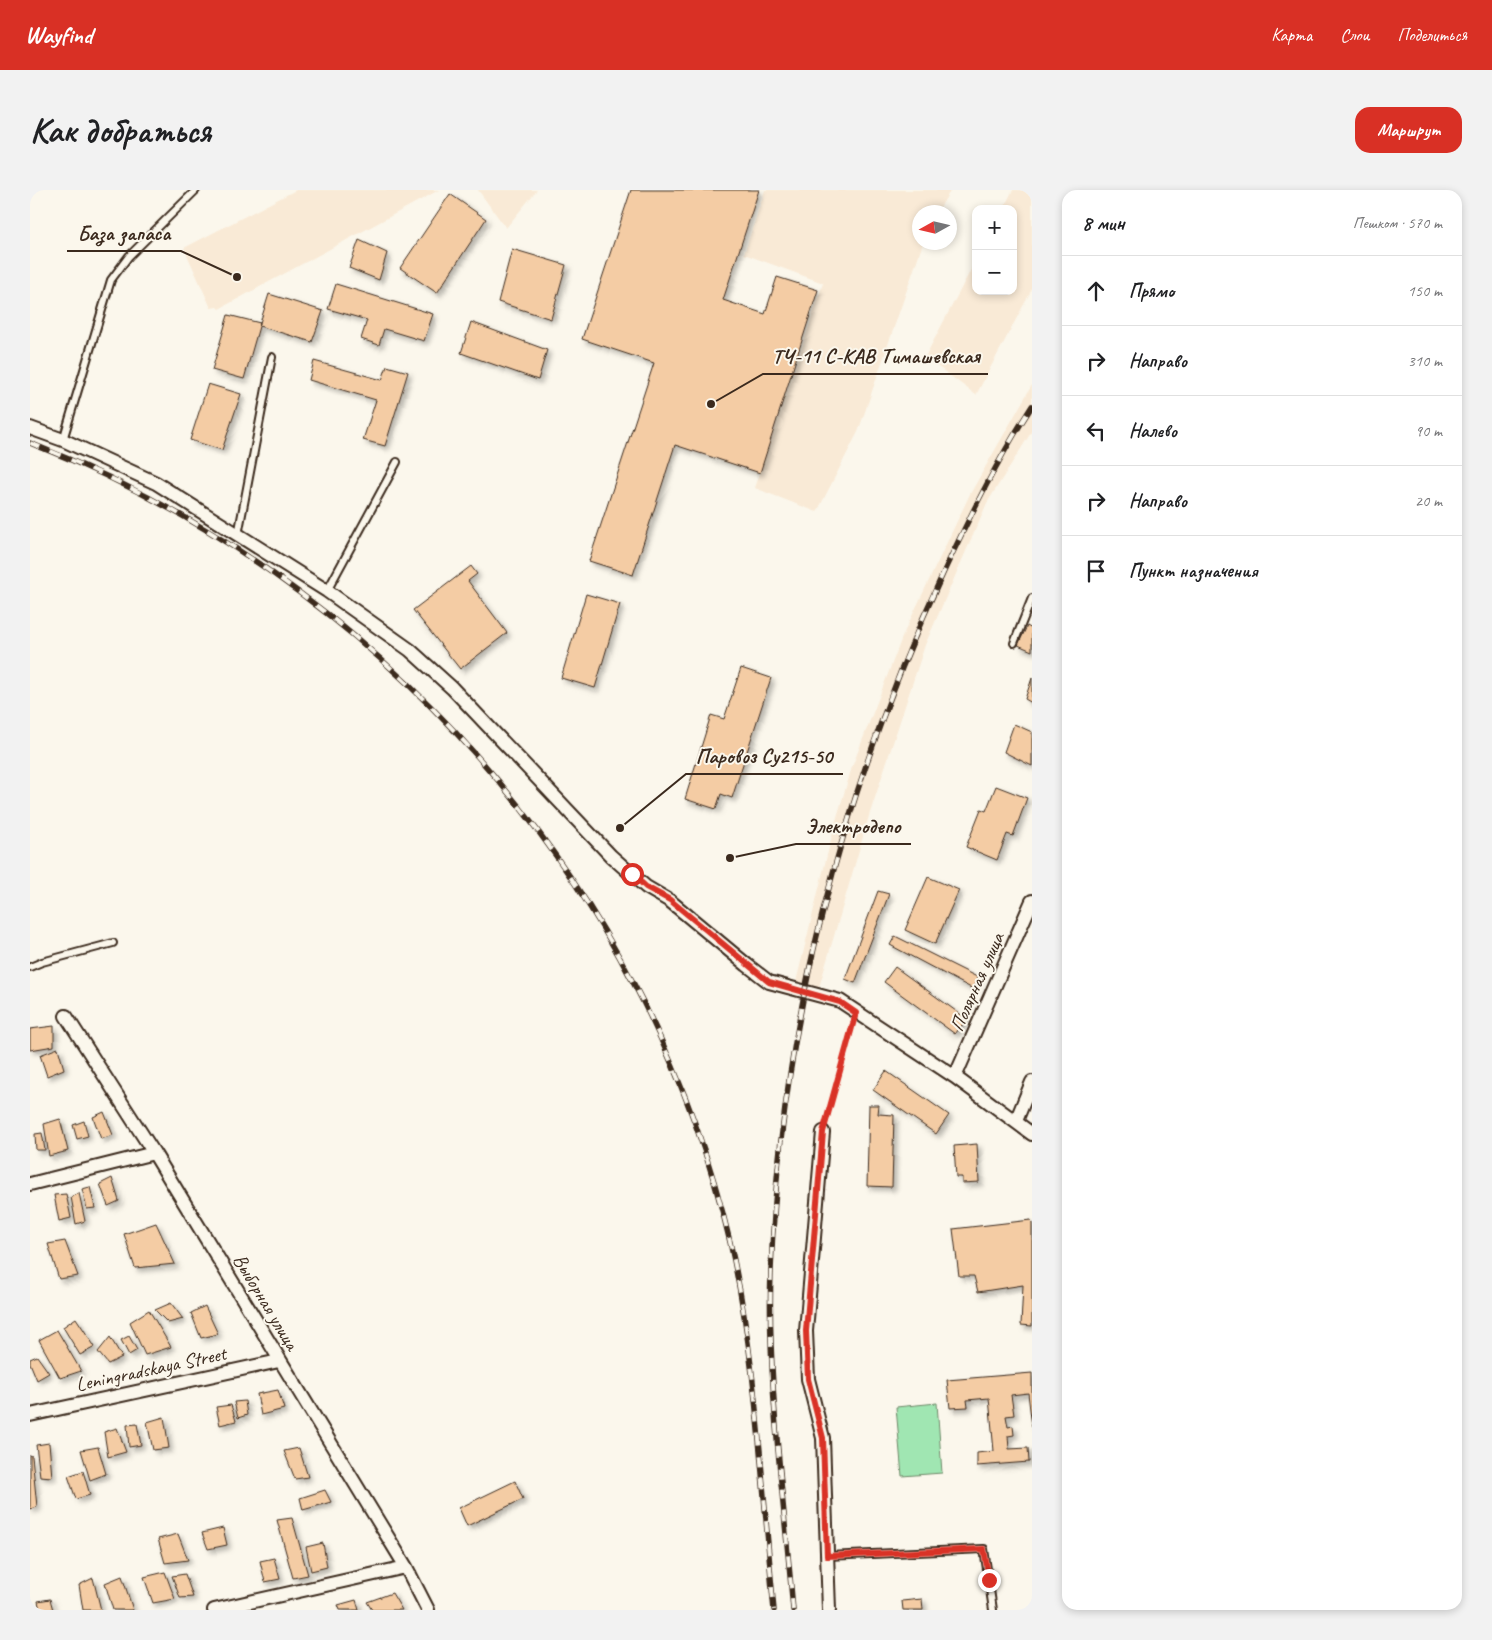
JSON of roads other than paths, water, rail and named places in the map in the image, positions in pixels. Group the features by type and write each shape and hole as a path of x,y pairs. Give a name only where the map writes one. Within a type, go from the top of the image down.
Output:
{"street":[{"path":"30,428 63,440 156,483 327,591 410,650 452,688 611,856 646,887 670,900 769,982 840,1002 955,1077 1032,1134"},
{"name":"Полярная улица","path":"955,1077 1032,901"},
{"name":"Выборная улица","path":"66,1016 154,1153 406,1567 428,1610"},
{"path":"1016,1121 1032,1082"},
{"path":"823,1132 806,1331 808,1379 823,1438 829,1610"},
{"path":"30,1184 154,1153"},
{"name":"Leningradskaya Street","path":"30,1414 279,1361"},
{"path":"214,1610 406,1567"}],"lane":[{"path":"63,440 112,280 129,256 196,190"},
{"path":"238,536 272,357"},
{"path":"327,591 397,462"},
{"path":"1014,643 1032,598"},
{"path":"30,967 113,943"},
{"path":"827,1556 984,1549 993,1610"}],"railway":[{"path":"793,1610 777,1440 770,1313 777,1180 788,1089 803,999 823,910 848,822 876,735 909,650 946,567 997,465 1032,406"},
{"path":"30,443 156,501 273,574 381,659 478,757 562,865 633,983 690,1109 730,1242 747,1332 753,1378 774,1610"}],"place":[{"name":"База запаса","path":"237,277"},
{"name":"ТЧ-11 С-КАВ Тимашевская","path":"711,404"},
{"name":"Паровоз Су215-50","path":"620,828"},
{"name":"Электродепо","path":"730,858"}]}
